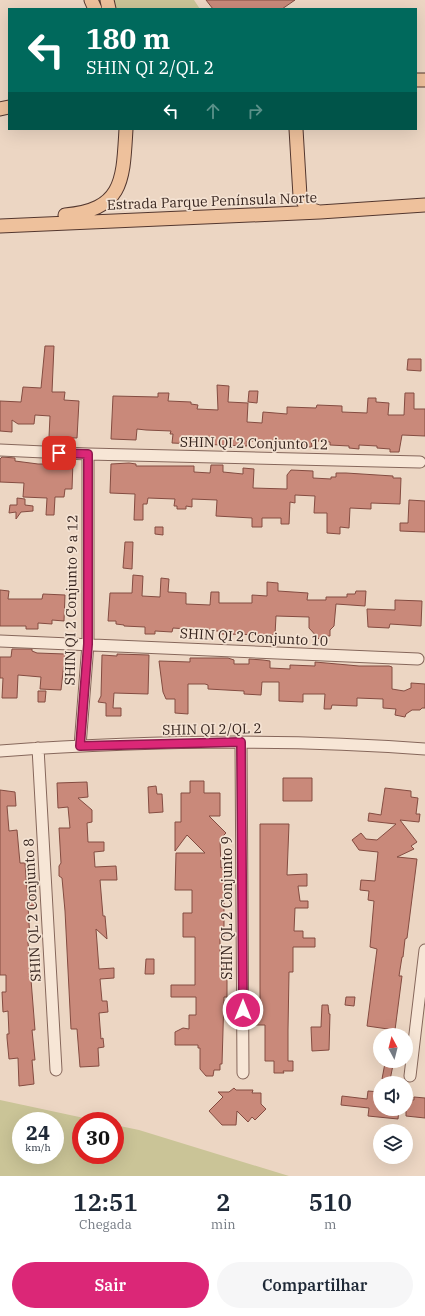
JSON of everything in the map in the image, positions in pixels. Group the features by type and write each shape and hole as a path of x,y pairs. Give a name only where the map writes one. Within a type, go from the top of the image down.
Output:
{"main road":[{"path":"4,225 27,218 80,214 93,210 104,204 112,195 121,178 126,130"},
{"path":"296,130 300,196 307,208 320,212"},
{"name":"Estrada Parque Península Norte","path":"4,225 320,212 425,205"}],"street":[{"name":"SHIN QI 2 Conjunto 12","path":"0,450 88,454 420,462"},
{"name":"SHIN QI 2 Conjunto 9 a 12","path":"80,746 88,644 88,454"},
{"name":"SHIN QI 2 Conjunto 10","path":"0,641 418,659"},
{"name":"SHIN QI 2/QL 2","path":"0,751 80,746 241,742 338,744 425,749"},
{"name":"SHIN QL 2 Conjunto 9","path":"241,742 243,1073"},
{"name":"SHIN QL 2 Conjunto 8","path":"38,748 56,1070"},
{"path":"410,1076 425,950"}],"shaded area":[{"path":"113,0 194,0 199,8 115,8"},
{"path":"0,1100 56,1112 12,1112 12,1164 64,1164 64,1114 72,1115 72,1164 124,1164 124,1127 139,1130 289,1176 0,1176"}],"building":[{"path":"206,0 295,0 283,8 212,8"},
{"path":"45,346 54,346 52,392 65,392 64,400 79,401 77,438 49,437 50,416 35,415 34,424 18,424 12,420 12,432 0,431 0,401 21,402 23,387 41,388"},
{"path":"408,359 421,359 421,371 407,370"},
{"path":"217,385 229,386 228,402 248,403 247,422 262,423 263,412 287,414 287,407 316,408 317,405 342,406 342,412 367,413 368,398 376,398 376,402 389,403 388,415 404,415 405,393 414,393 414,409 425,409 425,436 402,435 399,452 390,452 390,449 377,448 377,446 359,445 359,449 349,448 349,446 330,445 330,442 322,441 311,441 312,447 271,446 271,442 254,441 247,441 247,446 172,443 173,434 170,434 171,431 137,429 136,440 111,439 113,396 158,397 158,393 169,393 168,401 191,402 191,404 198,405 197,409 218,410"},
{"path":"249,391 258,391 257,403 248,402"},
{"path":"2,457 15,458 15,461 38,464 73,461 72,489 65,489 64,497 55,497 54,515 46,515 47,498 23,497 24,483 0,482 0,459"},
{"path":"111,464 136,464 136,466 194,466 194,472 210,473 211,465 223,465 223,472 243,474 243,468 254,469 253,488 287,489 287,475 291,470 313,471 313,478 331,479 331,477 336,477 336,473 393,476 393,478 401,478 400,504 371,503 371,509 350,508 349,528 340,527 340,534 327,533 327,513 314,513 315,496 295,495 295,503 290,502 289,524 281,524 281,518 262,518 262,527 252,527 252,518 216,516 217,500 192,499 192,507 186,506 186,509 177,509 177,506 174,506 175,499 148,498 147,504 143,504 143,520 134,520 135,494 110,493"},
{"path":"17,498 25,499 25,505 33,506 33,511 21,512 16,519 16,512 9,513 10,505 17,505"},
{"path":"409,500 425,501 425,532 400,531 400,523 408,523"},
{"path":"155,527 163,527 163,535 155,534"},
{"path":"125,542 133,542 132,569 123,568"},
{"path":"133,575 143,576 142,596 160,597 161,578 169,579 168,592 186,593 186,604 210,605 211,592 219,592 219,603 252,603 252,595 267,596 267,582 278,583 278,591 308,593 307,600 326,600 326,597 347,597 347,594 355,594 356,591 366,591 365,606 336,604 334,626 330,630 330,636 324,636 319,639 309,628 309,617 276,616 275,635 221,634 218,631 173,628 172,632 155,631 155,634 145,634 145,627 124,626 116,624 116,621 108,621 110,593 132,593"},
{"path":"0,590 9,591 8,599 42,599 43,594 65,595 64,621 52,620 52,624 38,623 38,629 26,629 26,626 0,626"},
{"path":"395,600 422,601 421,626 390,624 389,628 368,627 367,609 395,610"},
{"path":"12,649 32,649 32,651 37,653 65,654 61,690 40,689 41,677 18,675 17,698 2,698 3,678 0,678 0,657 11,657"},
{"path":"117,654 149,655 148,694 114,693 113,708 121,708 121,716 106,716 106,703 98,702 101,696 102,655 117,656"},
{"path":"190,658 228,658 234,660 234,664 249,664 249,659 263,660 270,661 270,668 290,669 290,665 315,666 315,662 359,666 389,666 392,667 392,689 404,691 411,688 411,683 425,684 425,708 420,710 412,710 406,714 405,717 395,715 396,709 383,708 383,699 357,698 357,706 332,705 331,709 324,709 325,694 303,694 303,702 279,701 279,682 262,682 261,695 244,694 244,691 208,689 208,685 205,684 188,684 188,714 175,713 175,699 166,699 163,692 159,661 190,662"},
{"path":"38,691 46,691 45,702 38,702"},
{"path":"283,778 312,778 312,801 283,801"},
{"path":"190,781 204,781 204,793 220,793 220,816 209,816 226,833 220,839 221,868 224,867 224,937 220,937 220,956 224,957 224,970 227,970 227,997 224,997 222,1064 220,1064 220,1070 214,1070 213,1076 206,1076 200,1069 200,1048 198,1048 198,1045 175,1045 175,1032 183,1028 189,1029 189,1015 196,1015 196,997 171,997 171,985 195,985 195,937 183,937 183,913 192,913 192,890 175,890 176,853 205,853 187,835 175,851 175,822 181,822 181,793 190,793"},
{"path":"87,782 88,797 78,798 92,810 92,822 87,823 88,842 104,842 104,851 94,852 95,867 116,866 117,880 100,880 103,916 105,916 107,939 96,929 99,969 114,968 114,978 100,979 102,1001 107,1001 108,1012 99,1013 101,1039 103,1038 104,1047 98,1048 99,1066 80,1067 77,1029 71,1029 65,911 62,878 59,876 59,866 61,863 59,828 70,828 68,807 58,808 57,783"},
{"path":"156,786 157,794 162,794 163,812 149,813 148,787"},
{"path":"385,788 411,791 411,797 418,798 416,814 420,814 419,822 400,820 417,842 411,846 414,849 397,857 417,859 407,938 405,939 399,976 402,976 395,1028 367,1026 377,949 370,947 374,901 368,900 369,891 360,890 361,880 375,881 378,852 359,850 352,840 361,833 366,839 377,840 396,824 368,821 369,813 381,815"},
{"path":"0,790 15,792 16,806 7,806 9,831 17,830 20,863 25,863 27,889 34,888 35,905 28,906 30,939 28,942 35,1030 32,1030 35,1060 32,1060 34,1084 19,1086 18,1058 9,1059 7,1038 7,1034 9,1034 8,1011 3,1012 2,992 6,992 6,975 0,975"},
{"path":"260,824 289,824 287,875 307,874 307,886 298,886 300,901 308,901 308,908 295,908 294,931 303,931 303,938 315,938 315,947 293,947 293,972 289,972 288,1061 293,1061 293,1071 283,1071 284,1073 274,1073 274,1061 265,1061 265,1025 251,1025 251,1010 260,1010"},
{"path":"146,959 154,959 154,974 145,974"},
{"path":"346,997 355,997 354,1006 345,1005"},
{"path":"322,1005 328,1005 330,1014 329,1050 312,1051 311,1027 321,1027"},
{"path":"384,1068 392,1068 391,1076 383,1076"},
{"path":"234,1088 236,1090 253,1090 252,1093 261,1093 261,1104 266,1109 255,1120 252,1117 248,1122 237,1111 236,1125 222,1125 209,1111 223,1097 218,1092 229,1092"},
{"path":"368,1091 373,1091 373,1116 398,1116 398,1119 368,1116 369,1108 341,1105 342,1096 367,1099"},
{"path":"414,1097 425,1098 425,1118 406,1116 413,1116"}],"route":[{"path":"59,453 88,454 88,644 80,746 241,742 243,1010"}]}
